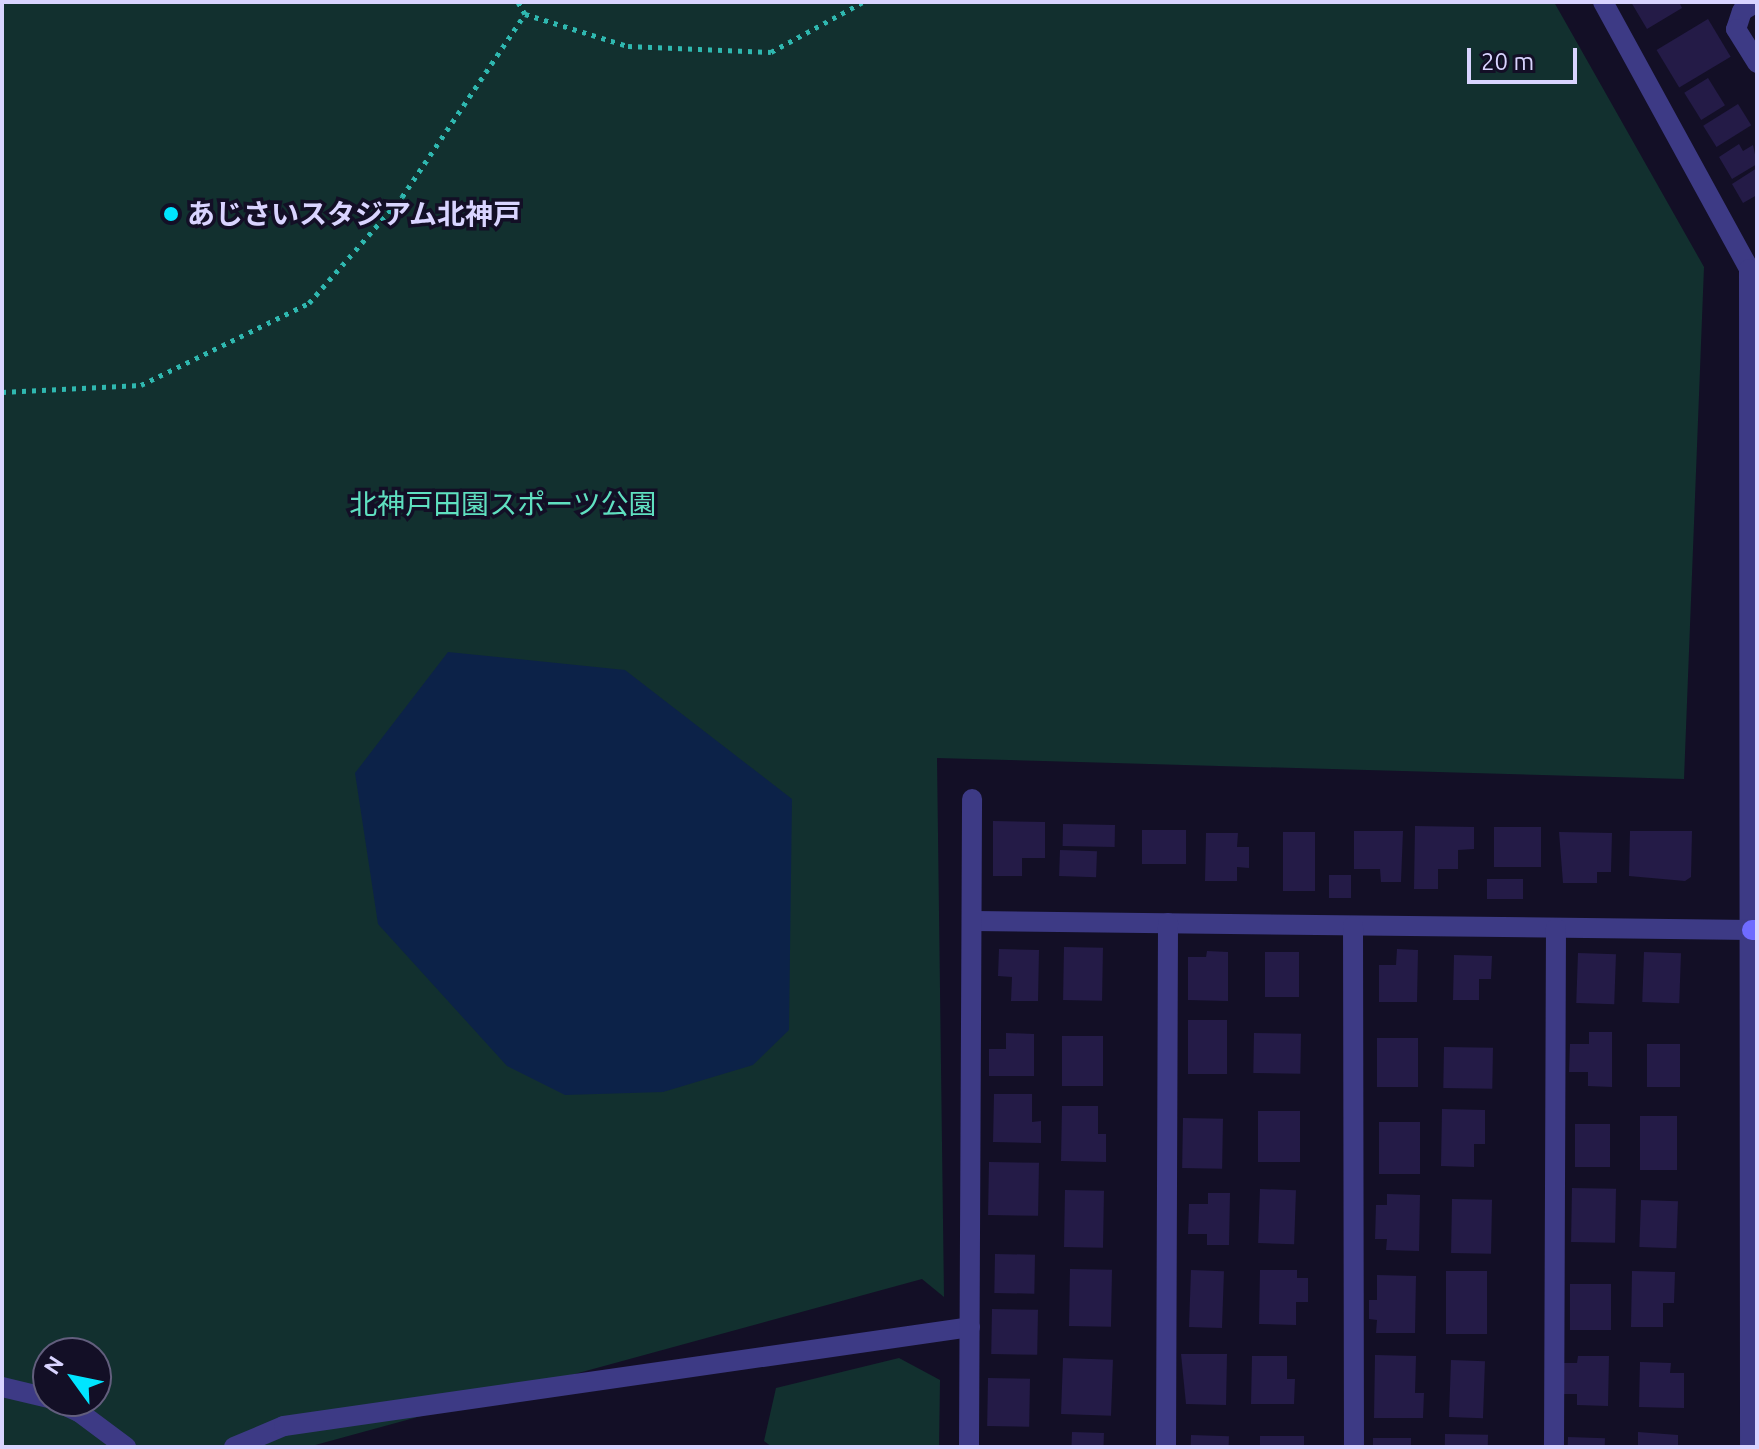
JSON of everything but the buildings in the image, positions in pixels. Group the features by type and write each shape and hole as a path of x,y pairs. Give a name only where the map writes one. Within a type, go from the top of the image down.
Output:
{"street":[{"path":"1603,2 1749,269 1754,930 1750,1447"},
{"path":"1757,2 1742,11 1736,29 1757,63"},
{"path":"969,1447 974,921 972,799"},
{"path":"974,921 1754,930"},
{"path":"1166,1447 1168,923"},
{"path":"1353,926 1354,1447"},
{"path":"1554,1447 1556,928"},
{"path":"234,1447 284,1426 970,1327"},
{"path":"2,1387 32,1394"},
{"path":"80,1417 126,1447"}],"path":[{"path":"518,2 525,14 628,46 771,52 863,2"},
{"path":"2,392 141,385 309,303 402,197 525,14"}],"green space":[{"name":"北神戸田園スポーツ公園","path":"2,2 1554,2 1704,267 1684,779 937,758 944,1297 922,1279 308,1447 2,1447"},
{"path":"899,1358 940,1380 939,1447 772,1447 764,1441 776,1388"}],"water":[{"path":"448,652 625,670 792,799 789,1030 753,1065 663,1092 565,1095 507,1066 378,924 355,773"}],"place":[{"name":"あじさいスタジアム北神戸","path":"171,214"}]}
